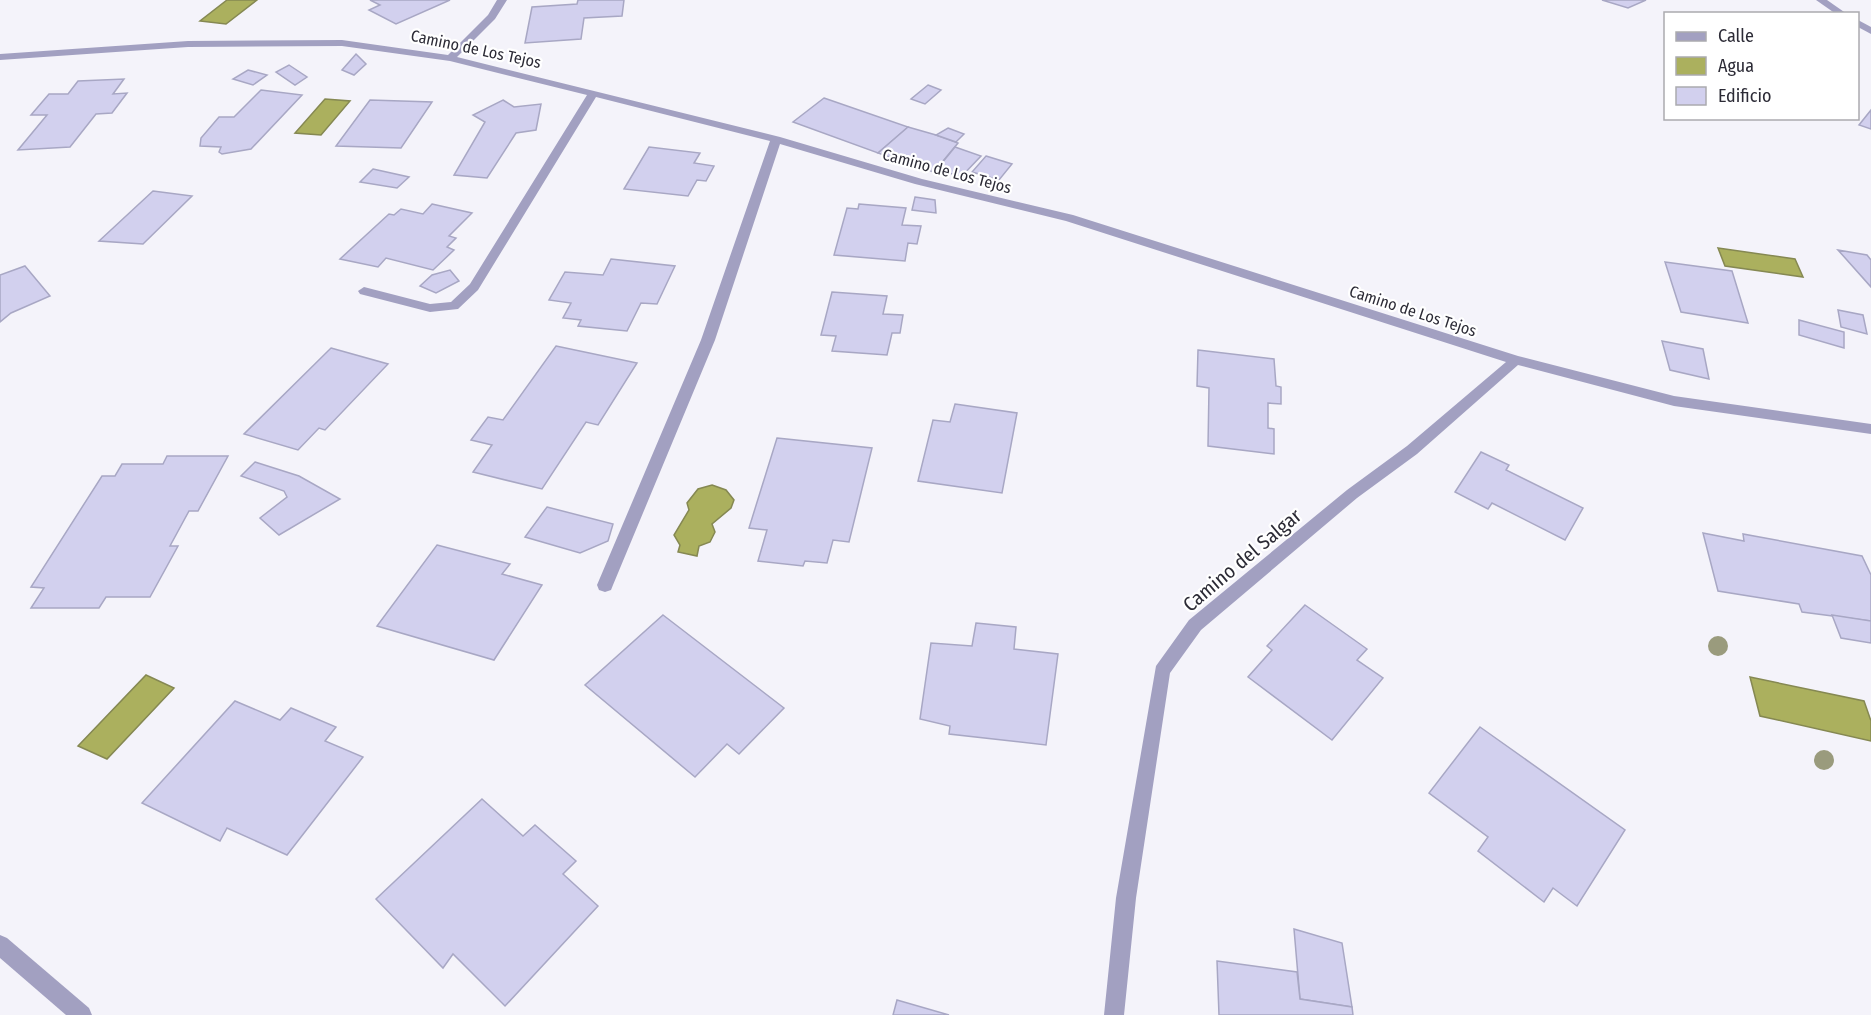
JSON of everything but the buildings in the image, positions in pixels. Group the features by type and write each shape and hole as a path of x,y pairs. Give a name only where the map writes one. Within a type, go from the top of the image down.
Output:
{"street":[{"path":"450,58 492,17 502,0"},
{"path":"1821,0 1840,12"},
{"name":"Camino de Los Tejos","path":"0,57 188,44 342,43 450,58 776,139 919,182 1069,218 1516,360 1674,401 1871,429"},
{"path":"364,291 430,308 454,306 474,287 594,92"},
{"path":"605,585 708,340 776,139"},
{"name":"Camino del Salgar","path":"1114,1015 1126,898 1162,671 1195,625 1352,494 1412,450 1516,360"},
{"path":"0,945 82,1015"}],"water":[{"path":"227,0 257,0 226,24 200,21"},
{"path":"325,99 350,101 321,135 295,133"},
{"path":"1718,248 1795,259 1803,277 1725,266"},
{"path":"712,485 726,490 734,500 731,508 712,524 715,532 710,542 699,546 697,556 678,552 680,545 674,535 689,510 687,503 698,489"},
{"path":"146,675 174,688 107,759 78,746"},
{"path":"1750,677 1864,701 1871,721 1871,741 1760,716"}]}
